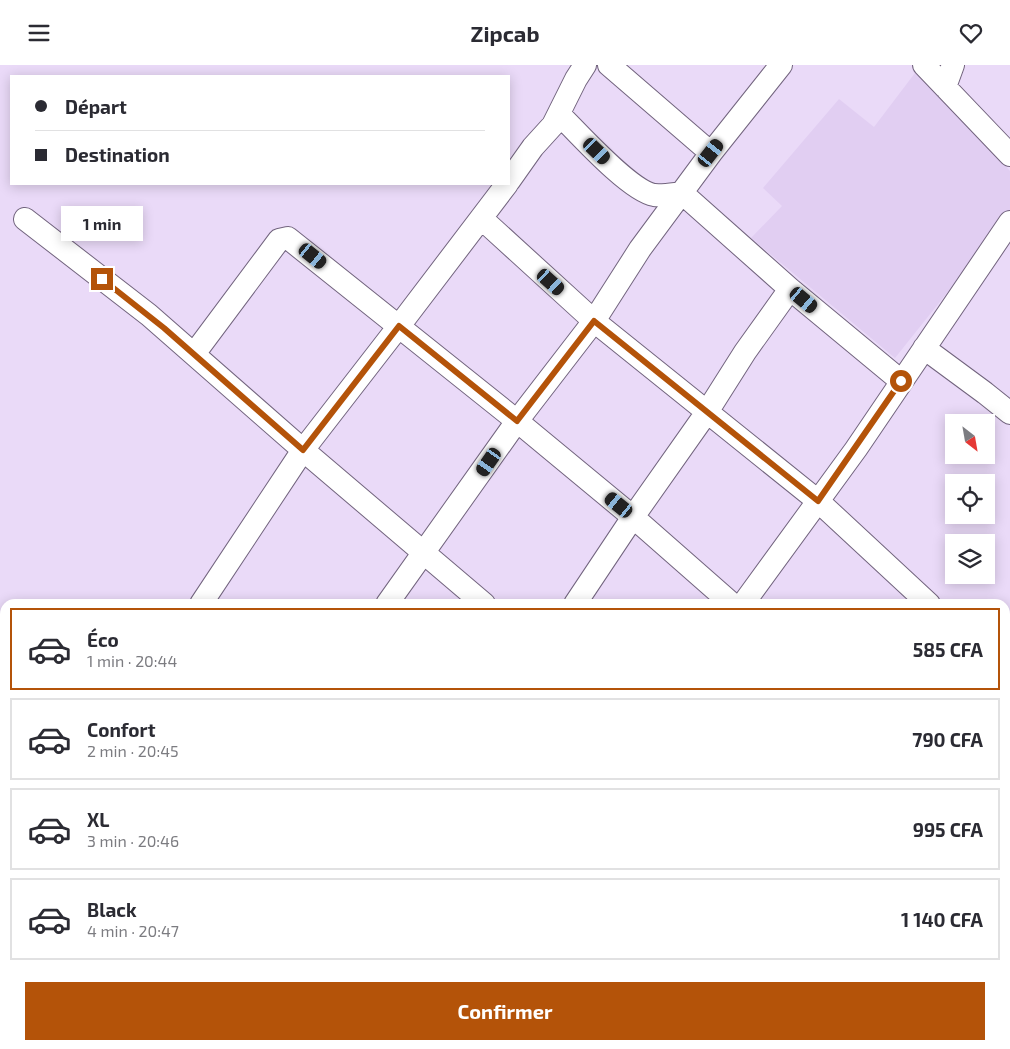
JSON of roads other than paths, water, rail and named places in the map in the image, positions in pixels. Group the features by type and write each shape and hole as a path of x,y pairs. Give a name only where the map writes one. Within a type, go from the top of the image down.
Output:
{"street":[{"path":"510,179 533,147 553,125 585,65"},
{"path":"608,65 711,153"},
{"path":"391,599 517,421 594,321 640,249 711,153 781,65"},
{"path":"924,65 1010,155"},
{"path":"945,87 953,65"},
{"path":"559,115 635,187 653,195 682,193 790,289 901,381"},
{"path":"204,599 303,450 506,185"},
{"path":"481,218 594,321 818,501 923,599"},
{"path":"25,219 149,315 303,450 478,599"},
{"path":"747,599 818,501 1010,222"},
{"path":"194,354 279,241 288,238 517,421 633,517 727,599"},
{"path":"578,599 707,412 745,352 790,289"},
{"path":"924,348 1010,413"}]}
